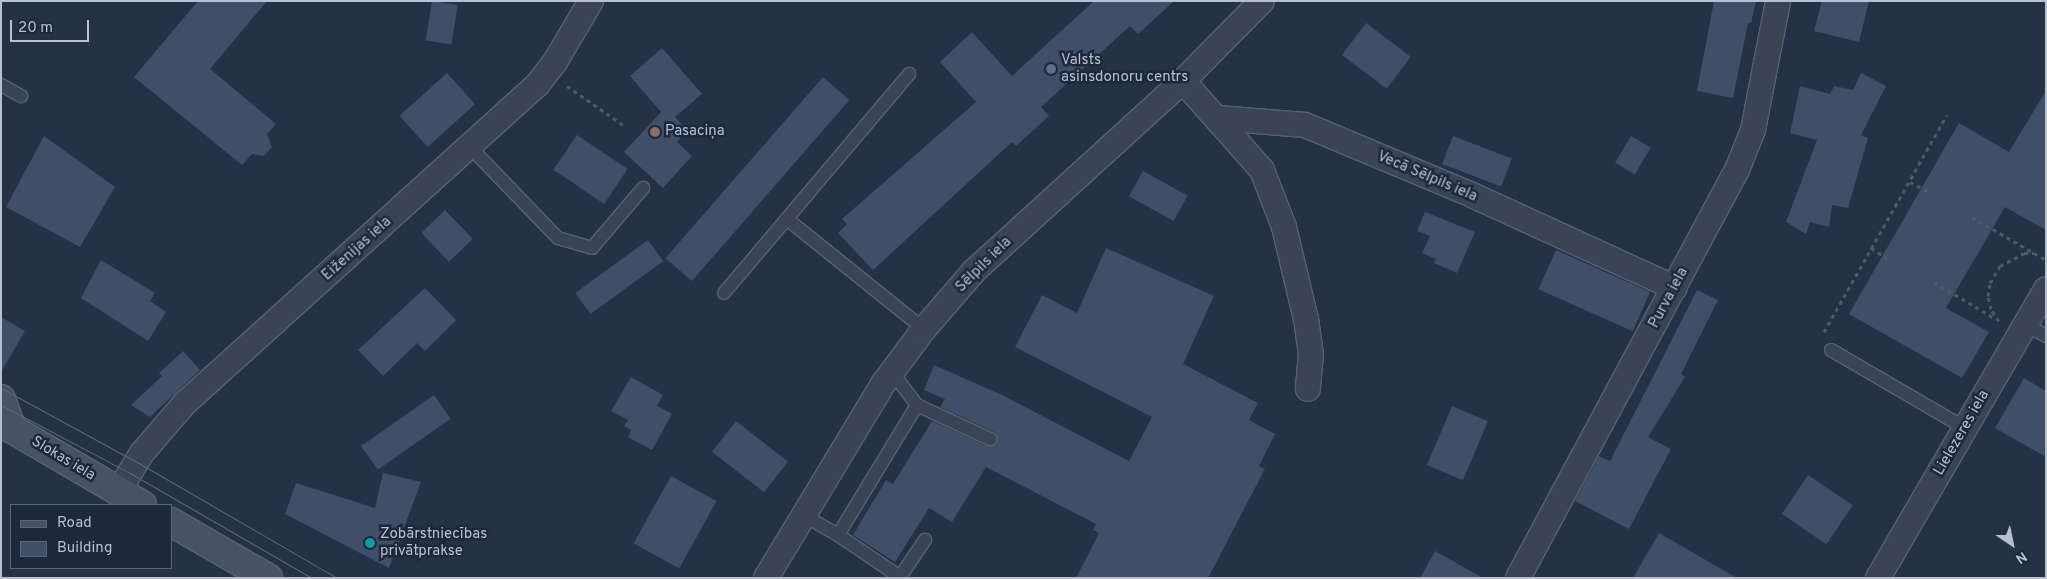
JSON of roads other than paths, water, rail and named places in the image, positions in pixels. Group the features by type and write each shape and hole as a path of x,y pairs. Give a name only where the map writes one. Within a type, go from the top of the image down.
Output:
{"street":[{"name":"Eiženijas iela","path":"118,492 142,453 185,403 470,147 548,73 591,1"},
{"name":"Sēlpils iela","path":"766,578 892,372 924,329 974,271 1183,81 1262,1"},
{"name":"Purva iela","path":"1518,578 1737,170 1753,130 1778,1"},
{"path":"1183,81 1218,118 1262,170 1284,226 1306,319 1311,354 1308,389"},
{"name":"Vecā Sēlpils iela","path":"1218,118 1305,125 1472,195 1675,288"},
{"name":"Lielezeres iela","path":"1878,578 2046,288"},
{"name":"Slokas iela","path":"1,399 12,429 140,504"},
{"path":"172,523 268,578"}],"lane":[{"path":"724,293 909,74"},
{"path":"1,85 21,96"},
{"path":"470,147 558,238 592,248 643,188"},
{"path":"787,219 924,329"},
{"path":"2022,330 2046,336"},
{"path":"1831,350 1965,428"},
{"path":"892,372 917,405 990,439"},
{"path":"838,535 917,405"},
{"path":"803,515 838,535 900,577 926,540"}],"tram line":[{"path":"1,388 137,462 337,578"},
{"path":"1,405 130,473 312,578"}],"place":[{"name":"Valsts asinsdonoru centrs","path":"1051,69"},
{"name":"Pasaciņa","path":"655,132"},
{"name":"Zobārstniecības privātprakse","path":"370,543"}]}
